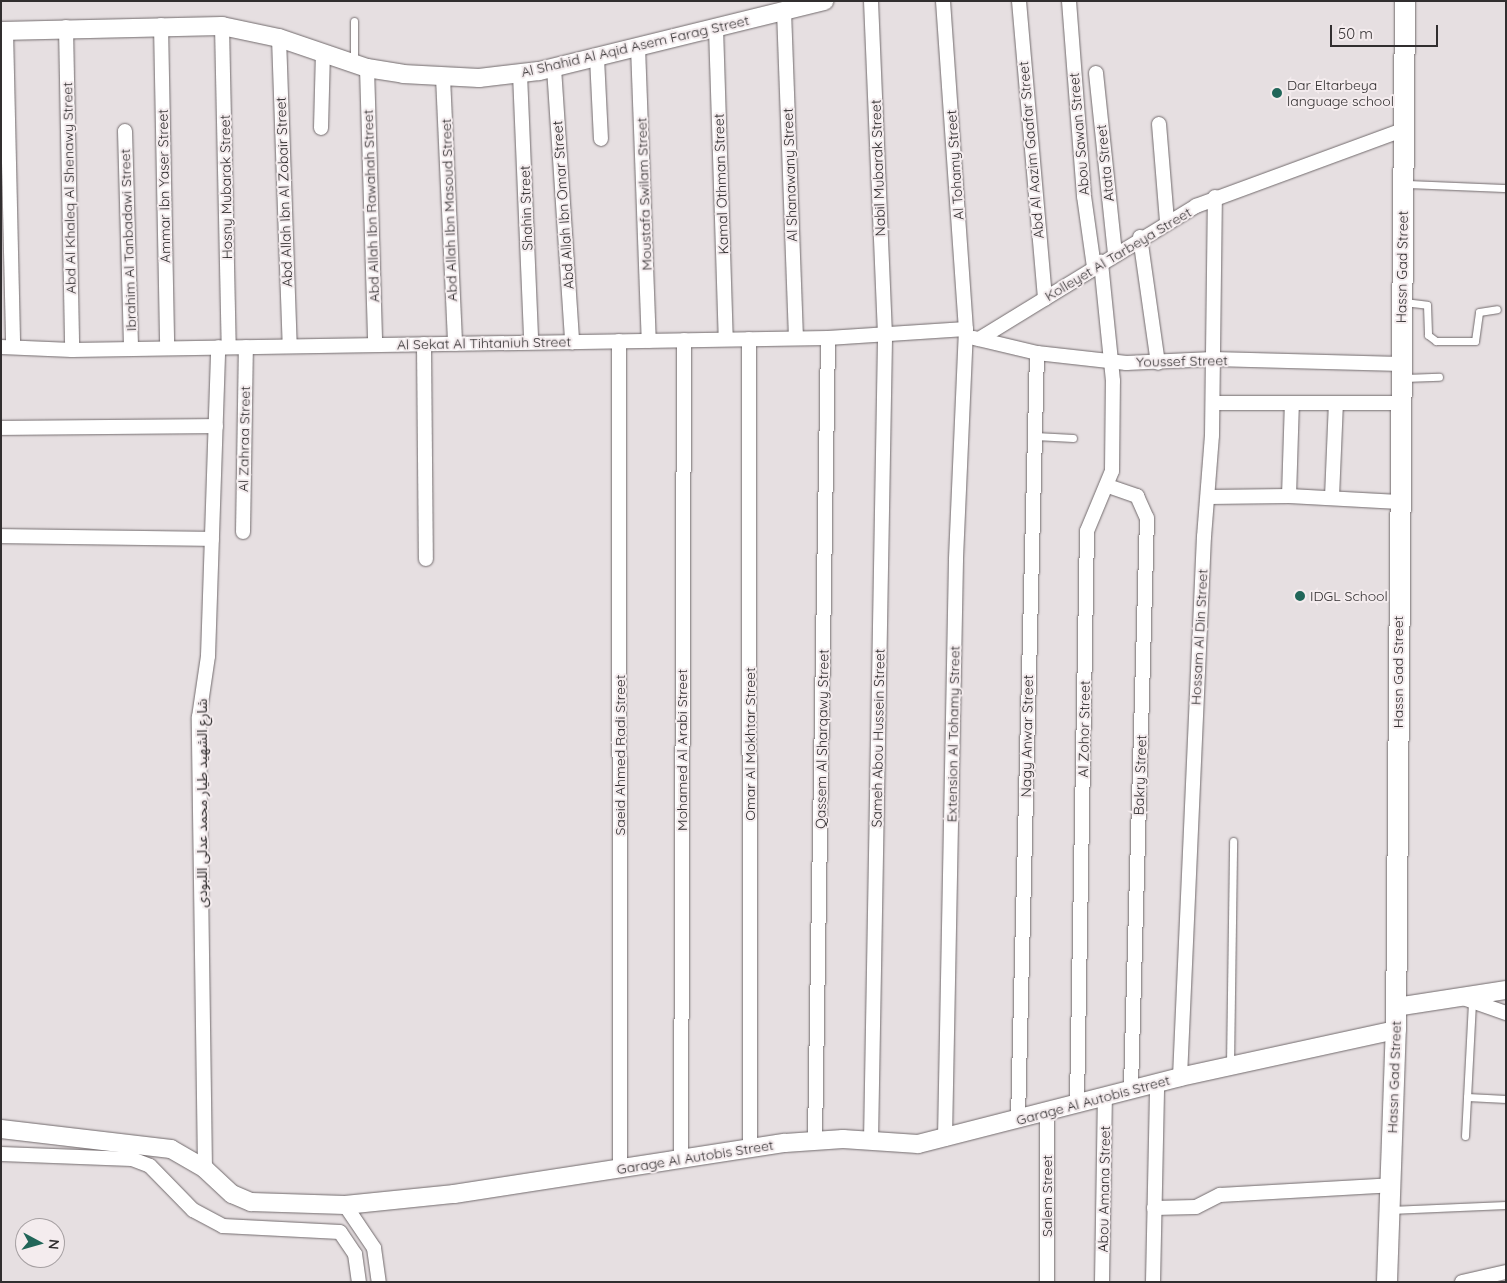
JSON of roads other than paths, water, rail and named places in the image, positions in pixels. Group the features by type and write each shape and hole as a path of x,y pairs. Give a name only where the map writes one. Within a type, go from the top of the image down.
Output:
{"main road":[{"name":"Hassn Gad Street","path":"1387,1282 1396,1030 1399,502 1405,1"}],"street":[{"name":"Al Shahid Al Aqid Asem Farag Street","path":"4,31 161,24 222,26 279,38 361,66 443,77 520,74 554,68 825,1"},
{"name":"Nabil Mubarak Street","path":"871,1 885,335"},
{"name":"Al Tohamy Street","path":"943,1 970,335"},
{"name":"Abd Al Aazim Gaafar Street","path":"1018,1 1045,298"},
{"name":"Abou Sawan Street","path":"1069,1 1084,196 1098,265 1111,361"},
{"name":"Al Shanawany Street","path":"784,11 796,338"},
{"name":"Ammar Ibn Yaser Street","path":"161,24 167,348"},
{"name":"Hosny Mubarak Street","path":"222,26 224,347"},
{"name":"Abd Al Khaleq Al Shenawy Street","path":"66,27 72,350"},
{"name":"Kamal Othman Street","path":"716,28 726,340"},
{"path":"4,31 7,347"},
{"name":"Abd Allah Ibn Al Zobair Street","path":"279,38 290,346"},
{"name":"Moustafa Swilam Street","path":"638,47 649,340"},
{"path":"321,128 323,53"},
{"path":"597,58 601,139"},
{"name":"Abd Allah Ibn Rawahah Street","path":"361,66 375,345"},
{"name":"Abd Allah Ibn Omar Street","path":"554,68 572,342"},
{"name":"Atata Street","path":"1096,72 1115,254"},
{"name":"Shahin Street","path":"520,74 532,342"},
{"name":"Abd Allah Ibn Masoud Street","path":"443,77 455,344"},
{"path":"1159,124 1167,222"},
{"name":"Kolleyet Al Tarbeya Street","path":"970,335 1045,298 1140,238 1215,197 1403,130"},
{"name":"Ibrahim Al Tanbadawi Street","path":"125,131 131,349"},
{"name":"Hossam Al Din Street","path":"1180,1077 1213,404 1215,197"},
{"path":"1140,238 1158,363"},
{"name":"Sameh Abou Hussein Street","path":"871,1141 885,335"},
{"name":"Al Sekat Al Tihtaniuh Street","path":"7,347 72,350 970,335"},
{"name":"Youssef Street","path":"970,335 1036,353 1111,361 1158,363 1213,360 1401,371"},
{"name":"Extension Al Tohamy Street","path":"945,1139 956,560 970,335"},
{"name":"Qassem Al Sharqawy Street","path":"815,1140 828,338"},
{"name":"Omar Al Mokhtar Street","path":"749,339 750,1148"},
{"name":"Mohamed Al Arabi Street","path":"681,1160 684,340"},
{"name":"Saeid Ahmed Radi Street","path":"619,341 620,1170"},
{"path":"424,344 426,559"},
{"name":"شارع الشهيد طيار محمد عدلى اللبودى","path":"205,1169 200,717 208,665 216,426 224,347"},
{"name":"Al Zahraa Street","path":"243,532 246,347"},
{"name":"Nagy Anwar Street","path":"1018,1119 1036,353"},
{"name":"Al Zohor Street","path":"1077,1103 1087,531 1092,512 1108,486 1112,471 1111,361"},
{"path":"1289,496 1292,403"},
{"path":"1332,497 1336,403"},
{"path":"1213,404 1400,403"},
{"path":"1,428 216,426"},
{"name":"Bakry Street","path":"1108,486 1137,496 1147,518 1131,1090"},
{"path":"1208,497 1332,497 1399,502"},
{"path":"1,536 212,539"},
{"path":"1396,1007 1466,999 1506,990"},
{"path":"1466,999 1506,1013"},
{"name":"Garage Al Autobis Street","path":"1,1129 159,1146 182,1154 205,1169 232,1194 251,1202 346,1205 620,1170 750,1148 815,1140 918,1144 945,1139 1180,1077 1396,1030"},
{"path":"1153,1282 1157,1083"},
{"name":"Abou Amana Street","path":"1102,1282 1105,1096"},
{"name":"Salem Street","path":"1047,1111 1047,1282"},
{"path":"1,1154 142,1162 194,1210 223,1226 340,1232 355,1254 359,1282"},
{"path":"1154,1208 1190,1208 1220,1195 1391,1185"},
{"path":"346,1205 374,1248 379,1282"},
{"path":"1462,1282 1506,1272"}],"lane":[{"path":"354,21 361,66"},
{"path":"1402,184 1506,188"},
{"path":"1401,302 1427,305 1428,336 1445,341 1475,341 1479,312 1497,309"},
{"path":"1401,371 1439,377"},
{"path":"1035,436 1074,438"},
{"path":"1230,1066 1233,841"},
{"path":"1465,1136 1467,1097 1466,999"},
{"path":"1467,1097 1506,1099"},
{"path":"1390,1210 1506,1205"}],"place":[{"name":"Dar Eltarbeya language school","path":"1277,93"},
{"name":"IDGL School","path":"1300,596"}]}
